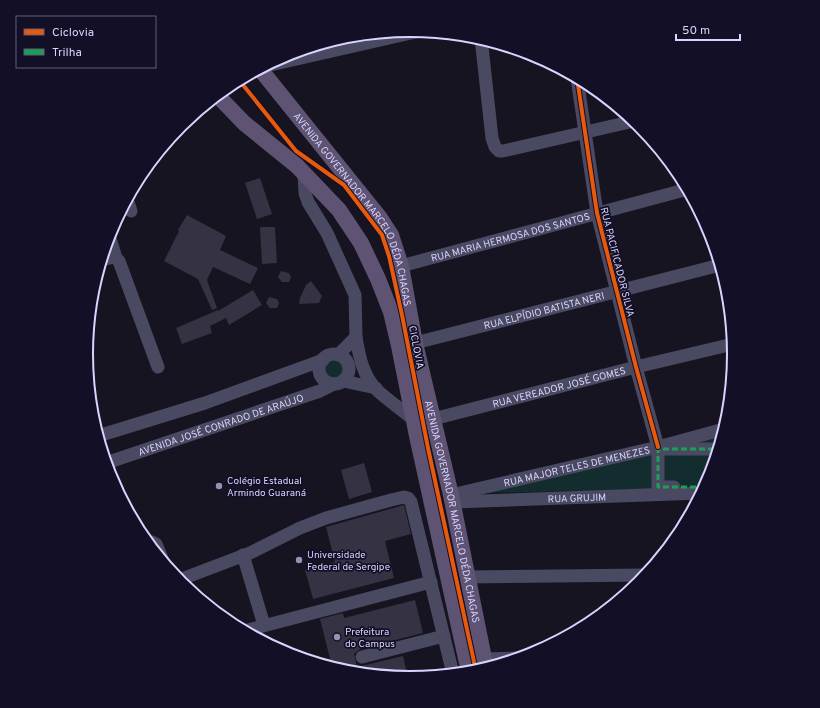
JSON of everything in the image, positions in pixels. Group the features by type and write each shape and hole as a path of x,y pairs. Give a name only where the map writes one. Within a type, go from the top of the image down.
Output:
{"main road":[{"name":"AVENIDA GOVERNADOR MARCELO DÉDA CHAGAS","path":"263,73 387,227 391,235 401,266 415,343 452,498 485,662"},
{"name":"AVENIDA GOVERNADOR MARCELO DÉDA CHAGAS","path":"221,100 244,123 297,166 339,210 361,243 378,279 391,312 413,419 469,665"}],"street":[{"path":"291,60 389,38"},
{"path":"482,45 492,138 495,147 500,152 626,123"},
{"name":"RUA PACIFICADOR SILVA","path":"578,85 597,213 616,291 658,447"},
{"path":"304,174 305,193 308,202 327,233 355,295 356,337 362,366 366,375 376,388 413,419"},
{"name":"RUA MARIA HERMOSA DOS SANTOS","path":"401,266 682,191"},
{"path":"112,246 158,367"},
{"path":"108,258 116,258"},
{"name":"RUA ELPÍDIO BATISTA NERI","path":"415,343 714,266"},
{"path":"338,355 356,337"},
{"name":"RUA VEREADOR JOSÉ GOMES","path":"433,419 727,346"},
{"path":"104,434 205,402 323,360 328,356 338,355 343,357 348,365 348,374 338,383"},
{"path":"323,360 320,368 322,378 325,381 376,388"},
{"name":"AVENIDA JOSÉ CONRADO DE ARAÚJO","path":"112,461 320,391 338,383"},
{"name":"RUA MAJOR TELES DE MENEZES","path":"452,498 717,431"},
{"path":"698,486 658,486 658,449 712,449"},
{"name":"RUA GRUJIM","path":"452,498 694,494"},
{"path":"185,577 243,555 300,528 326,518 391,500 408,498 411,502 451,668"},
{"path":"243,555 264,625"},
{"path":"467,577 638,574"},
{"path":"251,629 431,582"},
{"path":"362,657 444,636"}],"green space":[{"path":"335,359 342,362 345,369 342,376 335,379 328,376 325,369 328,362"},
{"path":"716,435 710,456 697,488 483,493"}],"building":[{"path":"260,178 272,214 257,219 245,183"},
{"path":"187,215 226,236 220,250 258,268 250,284 213,267 207,280 217,308 212,310 198,279 164,261 179,231 178,230"},
{"path":"260,227 275,227 277,263 262,264"},
{"path":"281,271 289,273 291,277 289,282 282,282 278,277"},
{"path":"311,281 322,296 319,303 299,304 306,285"},
{"path":"253,290 262,305 229,325 226,318 210,326 212,333 182,344 176,328 218,311"},
{"path":"269,297 277,299 279,303 277,308 270,308 266,303"},
{"path":"364,463 372,492 349,499 341,470"},
{"path":"404,505 411,534 385,541 394,578 313,599 305,570 335,562 326,527"},
{"path":"415,600 423,633 360,649 354,654 357,666 348,665 330,661 320,619 343,613 344,618"},
{"path":"403,656 406,671 359,667"}],"marked path":[{"path":"697,487 658,487 658,449 712,449"}],"cycle path":[{"name":"CICLOVIA","path":"243,85 296,151 344,185 382,235 389,256 402,315 428,448 475,664"},
{"path":"578,85 597,213 658,447"}],"place":[{"name":"Colégio Estadual Armindo Guaraná","path":"219,486"},
{"name":"Universidade Federal de Sergipe","path":"299,560"},
{"name":"Prefeitura do Campus","path":"337,637"}]}
